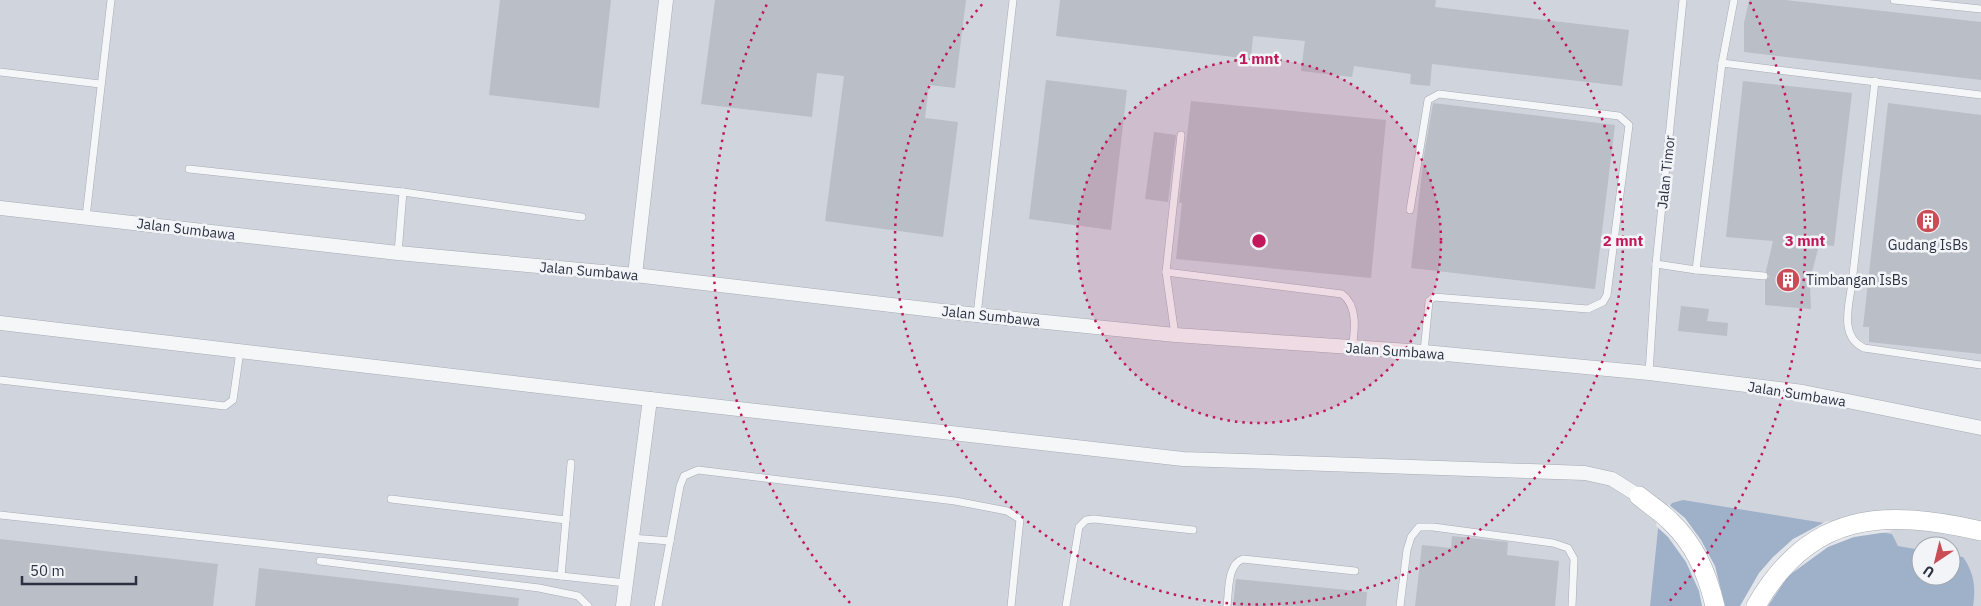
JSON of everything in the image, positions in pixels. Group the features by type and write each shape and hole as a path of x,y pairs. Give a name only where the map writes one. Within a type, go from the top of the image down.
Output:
{"main road":[{"path":"1639,496 1673,523 1696,554 1709,582 1715,606"},
{"path":"1756,606 1770,583 1794,555 1826,533 1864,521 1901,518 1936,521 1981,531"}],"street":[{"path":"635,274 666,0"},
{"name":"Jalan Sumbawa","path":"0,208 398,246 977,315 1175,334 1424,346 1803,392 1981,428"},
{"path":"0,323 1183,459 1585,473 1612,479 1639,496"},
{"path":"623,606 650,399"}],"lane":[{"path":"86,217 111,0"},
{"path":"977,315 1013,0"},
{"name":"Jalan Timor","path":"1649,374 1656,264 1683,0"},
{"path":"1696,270 1722,63 1734,0"},
{"path":"1894,0 1981,9"},
{"path":"1722,63 1981,95"},
{"path":"0,72 100,84"},
{"path":"1875,81 1847,324 1850,337 1856,344 1864,348 1981,365"},
{"path":"1410,210 1428,100 1433,96 1439,94 1619,116 1629,125 1607,294 1603,302 1588,309 1434,298 1428,301 1424,346"},
{"path":"1175,334 1166,272 1181,135"},
{"path":"189,169 403,192 582,217"},
{"path":"398,246 403,192"},
{"path":"1656,264 1696,270 1764,276"},
{"path":"1166,272 1342,294 1351,303 1354,315 1353,343"},
{"path":"1811,281 1852,283"},
{"path":"0,380 225,406 233,400 240,351"},
{"path":"561,576 571,463"},
{"path":"658,606 680,486 684,476 698,470 955,501 1007,511 1020,519 1011,606"},
{"path":"390,499 566,520"},
{"path":"0,515 627,583"},
{"path":"1066,606 1079,527 1086,520 1094,519 1193,530"},
{"path":"1400,606 1410,537 1419,528 1433,527 1553,543 1568,548 1574,559 1572,606"},
{"path":"631,538 670,541"},
{"path":"1227,606 1232,567 1237,561 1242,559 1355,571"},
{"path":"320,561 539,588 578,596 588,606"}],"shaded area":[{"path":"0,0 1981,0 1981,606 0,606"}],"water":[{"path":"1683,500 1892,534 1898,546 1911,548 1911,586 1961,586 1961,557 1963,557 1970,569 1973,580 1973,606 1650,606 1659,520 1672,503"}],"pier":[{"path":"1668,504 1685,518 1701,540 1715,566 1725,606 1702,606 1699,591 1686,562 1668,537 1656,526 1657,519"},
{"path":"1827,521 1894,531 1854,537 1828,547 1788,576 1768,606 1740,606 1759,573 1773,557 1793,539"}],"building":[{"path":"500,0 611,0 599,108 489,95"},
{"path":"715,0 966,0 955,88 929,85 925,118 958,122 943,237 825,221 844,76 817,73 812,117 701,104"},
{"path":"1060,0 1436,0 1435,7 1629,30 1622,86 1432,64 1430,86 1410,84 1411,74 1354,66 1352,77 1301,71 1305,41 1253,36 1251,59 1056,36"},
{"path":"1749,0 1785,0 1981,22 1981,80 1744,52 1744,23"},
{"path":"1046,80 1127,90 1111,230 1029,219"},
{"path":"1743,81 1852,93 1834,246 1819,245 1811,276 1806,279 1806,283 1810,286 1811,309 1765,305 1765,281 1769,277 1766,271 1773,241 1726,237"},
{"path":"1191,101 1386,120 1371,278 1176,259 1182,203 1179,203"},
{"path":"1433,103 1615,125 1595,289 1411,268 1424,155"},
{"name":"Gudang IsBs","path":"1888,103 1981,115 1981,354 1869,342 1869,327 1863,327"},
{"path":"1154,132 1176,135 1168,202 1145,199"},
{"path":"1681,306 1709,309 1707,321 1728,323 1727,336 1678,331"},
{"path":"1452,536 1508,542 1507,555 1559,561 1555,606 1415,606 1422,545 1451,548"},
{"path":"0,539 218,564 213,606 0,606"},
{"path":"259,568 519,598 518,606 255,606"},
{"path":"1236,579 1367,592 1366,606 1233,606"}],"place":[{"name":"Gudang IsBs","path":"1928,221"},
{"name":"Timbangan IsBs","path":"1788,280"}]}
